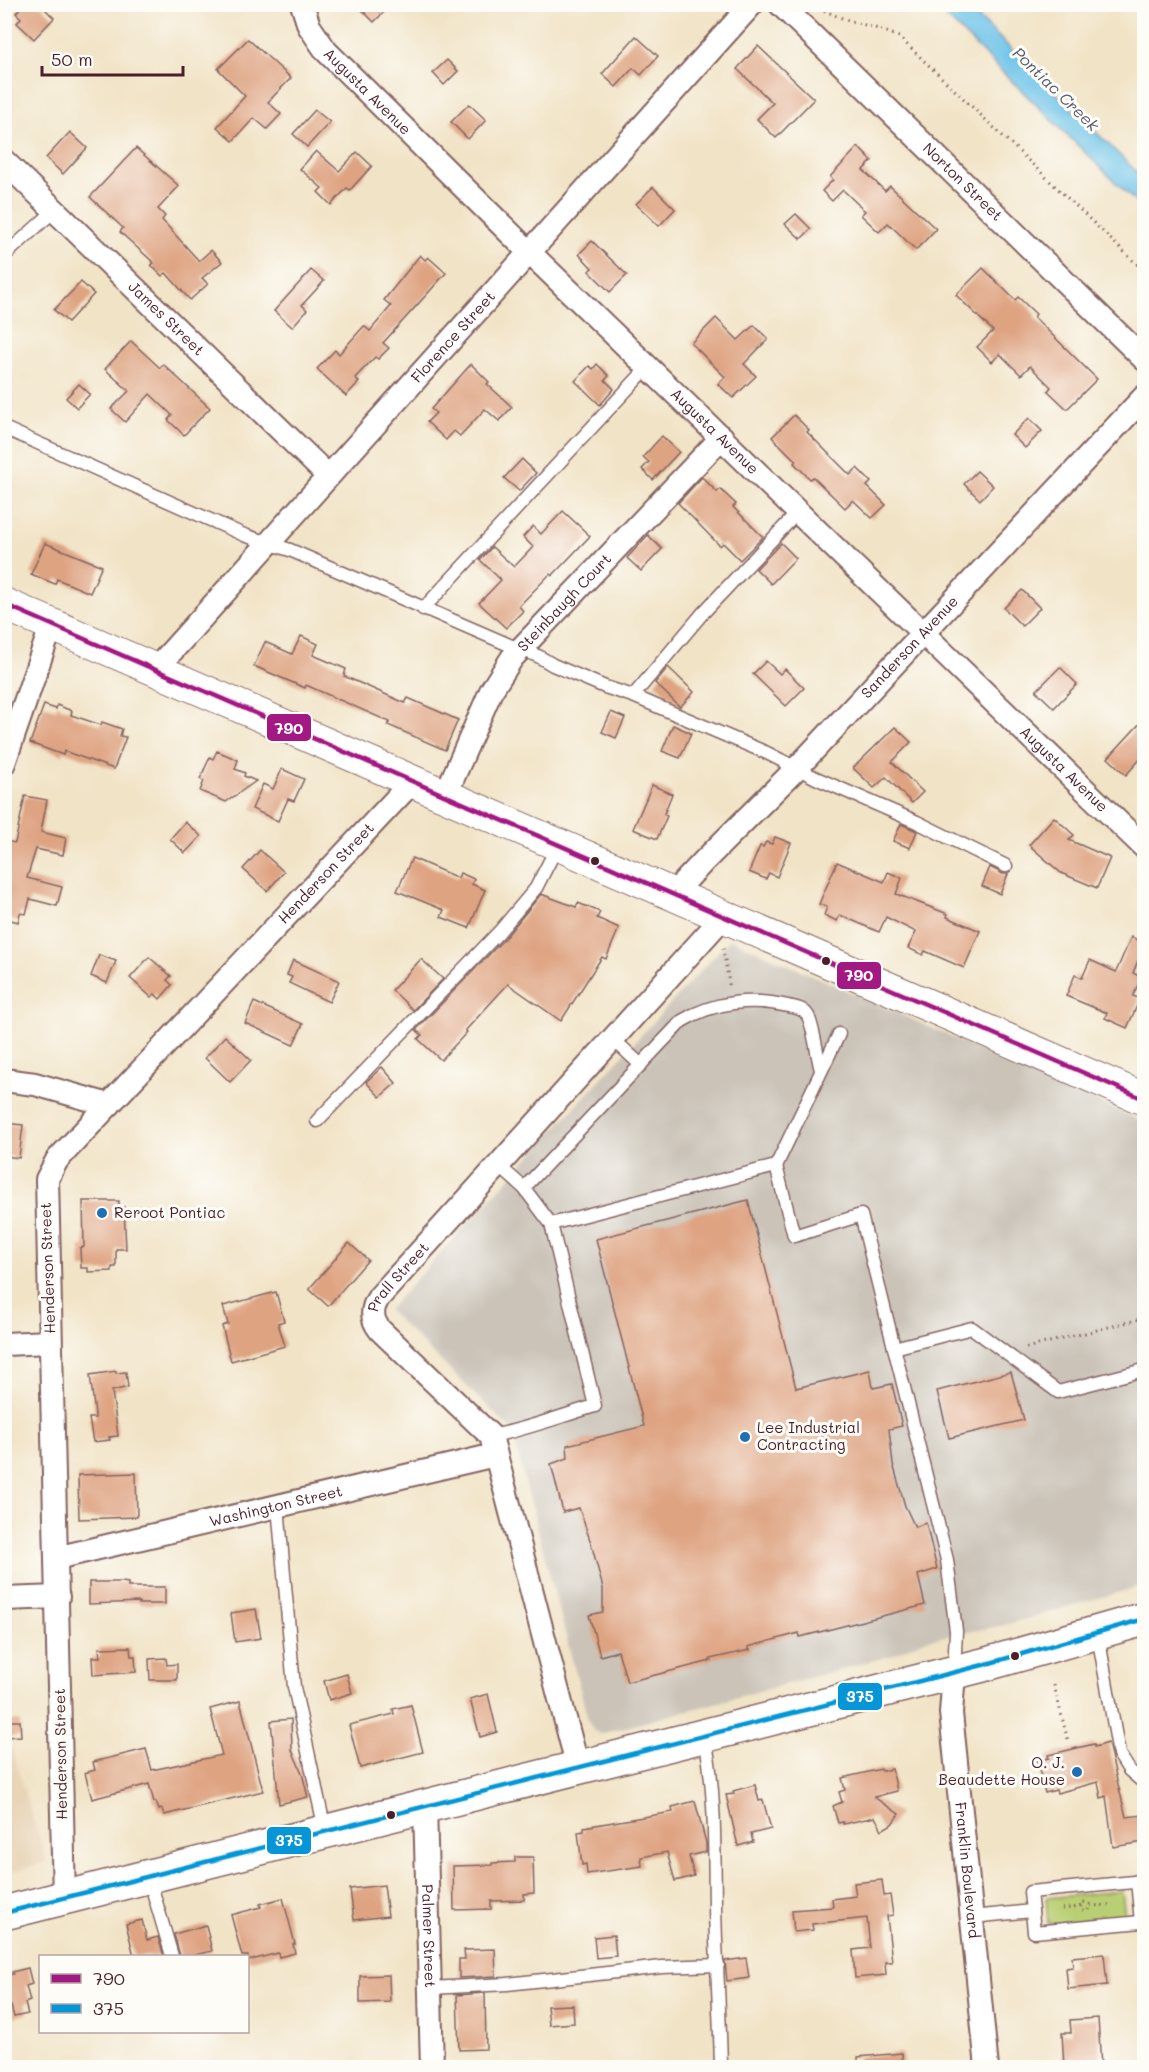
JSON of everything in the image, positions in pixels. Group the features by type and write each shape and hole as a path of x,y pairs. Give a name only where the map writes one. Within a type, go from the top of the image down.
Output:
{"highway":[{"path":"4,1913 954,1673 1144,1619"}],"main road":[{"path":"4,604 674,894 723,930 1144,1099"}],"street":[{"name":"Augusta Avenue","path":"302,4 309,26 326,51 1144,847"},
{"name":"Florence Street","path":"155,670 752,4"},
{"name":"Norton Street","path":"780,4 1144,359"},
{"name":"James Street","path":"4,161 328,476"},
{"name":"Sanderson Avenue","path":"674,894 797,768 1144,397"},
{"name":"Steinbaugh Court","path":"445,796 491,691 512,658 722,437"},
{"path":"4,763 52,624"},
{"name":"Henderson Street","path":"64,1898 47,1179 54,1164 412,782"},
{"name":"Prall Street","path":"493,1445 380,1330 374,1321 375,1303 613,1039 723,930"},
{"path":"4,1080 35,1084 109,1105"},
{"path":"4,1344 50,1342"},
{"path":"493,1445 578,1768"},
{"name":"Washington Street","path":"56,1558 278,1506 493,1445"},
{"path":"4,1599 58,1597"},
{"name":"Franklin Boulevard","path":"954,1673 951,1713 987,2067"},
{"name":"Palmer Street","path":"425,1806 432,2067"}],"lane":[{"path":"4,256 55,210"},
{"path":"423,609 649,366"},
{"path":"4,428 244,535 269,542 605,687 633,696 767,753 1006,866"},
{"path":"633,696 702,614 799,512"},
{"path":"317,1121 499,932 536,888 558,844"},
{"path":"524,1188 682,1021 698,1011 748,1000 802,1009 808,1016 821,1070"},
{"path":"839,1034 776,1166 794,1236 861,1215 947,1560 956,1631 954,1673"},
{"path":"613,1039 641,1065"},
{"path":"493,1445 527,1426 595,1406 551,1224 524,1188 498,1165"},
{"path":"551,1224 776,1166"},
{"path":"894,1348 972,1328 1058,1392 1144,1370"},
{"path":"278,1506 294,1687 326,1832"},
{"path":"1098,1633 1119,1754 1129,1770 1144,1783"},
{"path":"705,1736 712,1774 721,2067"},
{"path":"148,1877 172,1955"},
{"path":"1141,1881 1141,1922 1034,1932 1032,1911 1030,1892 1141,1881"},
{"path":"972,1917 1032,1911"},
{"path":"430,1988 507,1984 662,1967 718,1965"}],"path":[{"path":"814,4 823,11 882,29 899,37 1144,271"},
{"path":"723,930 730,992"},
{"path":"1026,1348 1144,1318"},
{"path":"1054,1685 1068,1741"},
{"path":"1080,1907 1085,1902 1090,1906 1109,1905"},
{"path":"1062,1909 1080,1907 1086,1911 1090,1906"}],"shaded area":[{"path":"730,939 1144,1122 1144,1585 1005,1625 924,1640 890,1656 600,1734 593,1730 589,1723 514,1432 388,1310"},
{"path":"11,1749 47,1862 5,1874 5,1751"}],"green space":[{"path":"1122,1891 1125,1916 1048,1924 1046,1898"}],"water":[{"path":"934,5 966,5 1144,179 1144,210"}],"building":[{"path":"23,4 40,4 54,18 34,39 17,23 21,18 16,13"},
{"path":"356,4 392,4 374,22"},
{"path":"636,36 658,56 641,75 633,68 616,87 602,74"},
{"path":"248,39 291,78 268,102 281,114 267,129 254,118 233,141 217,127 245,96 218,69"},
{"path":"758,46 814,99 776,138 757,119 773,103 737,69"},
{"path":"447,60 458,71 444,85 433,73"},
{"path":"469,104 486,120 468,139 451,122"},
{"path":"315,110 330,122 307,147 293,134"},
{"path":"70,132 87,148 63,174 46,158"},
{"path":"858,147 872,161 863,170 885,191 890,186 936,229 916,250 888,223 879,232 861,215 865,211 843,190 832,201 822,191 833,180 830,177"},
{"path":"136,148 179,186 158,209 165,216 162,220 199,261 211,250 222,262 202,278 208,284 190,300 166,273 162,276 151,265 154,263 120,232 123,228 90,197"},
{"path":"316,151 339,171 357,152 372,166 350,190 347,188 331,205 318,192 322,188 300,169"},
{"path":"653,187 675,209 659,226 636,204"},
{"path":"796,214 811,229 801,239 785,224"},
{"path":"592,241 627,275 610,292 589,271 592,268 579,254"},
{"path":"420,255 425,260 428,257 446,273 383,343 389,348 378,359 375,357 355,378 359,382 346,396 317,369 335,350 339,354 364,326 370,331 391,306 384,300"},
{"path":"983,268 1015,300 1018,297 1036,314 1034,317 1097,379 1067,409 1048,391 1051,387 1030,366 1021,375 1000,354 992,362 977,347 993,331 956,295"},
{"path":"311,270 324,281 302,305 307,310 292,327 274,311"},
{"path":"81,282 94,294 68,322 54,310"},
{"path":"716,318 738,340 754,325 768,339 744,364 756,376 733,398 718,384 725,377 691,343"},
{"path":"131,341 160,368 163,364 210,408 184,435 168,420 172,415 150,394 125,422 111,409 129,391 105,369"},
{"path":"471,364 489,382 487,384 512,407 499,421 485,409 460,436 454,431 446,440 427,422 436,413 431,409"},
{"path":"597,364 609,376 605,380 614,389 600,405 575,381 589,366 593,369"},
{"path":"79,384 90,394 77,408 66,398"},
{"path":"794,415 809,430 807,432 850,475 857,468 871,482 867,486 886,505 872,518 853,500 845,508 813,477 810,479 772,437"},
{"path":"1029,418 1042,431 1025,448 1012,435"},
{"path":"662,436 679,452 653,480 642,469 649,462 643,457"},
{"path":"522,459 536,473 519,491 504,478"},
{"path":"977,471 993,486 980,500 964,484"},
{"path":"702,477 717,492 720,489 736,504 733,507 763,537 740,560 723,543 720,546 678,503"},
{"path":"563,511 590,536 552,576 550,574 519,606 523,611 506,628 479,603 501,580 480,560 492,547 514,567 533,547 523,537 533,526 541,534"},
{"path":"648,535 662,549 641,571 627,558"},
{"path":"45,543 102,566 90,593 57,579 55,584 31,574"},
{"path":"781,543 796,558 771,584 756,569"},
{"path":"1022,590 1040,608 1022,626 1004,608"},
{"path":"301,636 318,644 313,655 346,669 344,676 405,703 408,698 458,720 445,750 388,725 390,722 306,685 305,688 254,666 265,642 292,654"},
{"path":"766,661 780,674 785,669 804,688 786,706 753,674"},
{"path":"668,667 694,692 680,707 655,683"},
{"path":"1060,667 1077,684 1054,708 1036,691"},
{"path":"44,705 56,709 57,705 72,711 71,715 122,729 120,736 126,737 114,769 64,751 63,755 30,743"},
{"path":"611,712 625,718 616,738 602,732"},
{"path":"1144,719 1144,755 1126,775 1108,758"},
{"path":"673,725 691,733 680,758 662,751"},
{"path":"895,727 911,742 892,762 923,792 912,803 886,777 874,788 853,768"},
{"path":"217,751 238,760 235,769 256,781 226,802 200,791 204,781 200,779 210,757 213,759"},
{"path":"282,769 304,779 294,801 288,799 278,821 252,809 263,784 273,789"},
{"path":"652,785 672,794 664,814 667,816 657,839 633,829"},
{"path":"25,796 47,800 41,832 66,838 63,855 36,849 27,878 62,887 57,906 30,899 26,914 20,913 18,922 4,918 4,841 15,843"},
{"path":"1054,817 1074,835 1069,840 1110,858 1097,888 1061,873 1029,845"},
{"path":"185,822 201,836 185,853 170,839"},
{"path":"901,824 917,831 910,848 893,841"},
{"path":"775,837 791,843 777,877 769,873 766,879 749,872 760,846 763,847 766,842 772,844"},
{"path":"260,850 284,872 267,891 243,869"},
{"path":"412,858 458,878 460,873 474,879 472,884 485,890 469,928 441,917 444,910 397,891"},
{"path":"837,862 884,882 888,872 902,878 896,894 948,914 947,917 980,931 964,968 925,951 923,955 908,948 916,932 886,917 879,932 840,915 837,921 824,915 827,907 819,904"},
{"path":"990,867 1003,874 1008,874 1000,894 982,886"},
{"path":"541,894 576,907 578,903 600,912 597,918 619,928 606,959 602,957 561,1021 508,984 441,1060 418,1039 422,1035 416,1030 505,938"},
{"path":"1131,937 1144,943 1144,946 1133,973 1141,977 1133,996 1140,999 1127,1028 1105,1018 1107,1013 1066,996 1075,975 1082,978 1090,960 1116,972"},
{"path":"99,955 116,961 107,983 91,976"},
{"path":"149,957 171,976 167,980 172,985 160,999 155,994 151,997 130,978"},
{"path":"421,959 443,979 413,1010 392,990"},
{"path":"293,960 339,981 329,1002 289,983 292,977 287,975"},
{"path":"254,1002 303,1024 293,1045 245,1023"},
{"path":"225,1036 251,1060 230,1082 205,1058"},
{"path":"382,1067 396,1083 380,1097 366,1082"},
{"path":"4,1123 23,1125 19,1158 4,1156"},
{"name":"Lee Industrial Contracting","path":"748,1200 796,1388 870,1370 873,1388 892,1384 902,1426 889,1429 893,1464 905,1506 915,1527 926,1523 937,1569 918,1575 925,1605 800,1637 799,1633 748,1647 750,1650 627,1682 618,1651 600,1656 589,1615 603,1612 603,1588 579,1508 563,1512 551,1464 568,1458 567,1445 644,1426 596,1239"},
{"path":"83,1201 119,1201 119,1208 124,1207 126,1249 116,1249 116,1267 112,1267 112,1271 88,1272 88,1268 81,1268 80,1248 84,1247"},
{"path":"349,1243 368,1260 328,1306 309,1289"},
{"path":"276,1292 284,1321 278,1323 285,1346 231,1361 222,1326 228,1324 223,1306"},
{"path":"116,1371 116,1373 126,1372 128,1387 112,1391 118,1436 109,1437 110,1440 93,1442 89,1418 95,1418 95,1414 90,1375"},
{"path":"1011,1372 1024,1420 949,1438 937,1391"},
{"path":"136,1473 137,1517 79,1519 78,1475"},
{"path":"89,1582 122,1582 128,1583 128,1587 165,1587 165,1604 139,1604 139,1602 89,1604"},
{"path":"256,1609 261,1638 235,1642 231,1613"},
{"path":"130,1647 131,1656 135,1656 136,1672 93,1675 92,1657 100,1657 99,1648"},
{"path":"166,1658 167,1665 177,1664 177,1680 150,1680 149,1659"},
{"path":"347,1674 352,1693 329,1700 324,1681"},
{"path":"488,1694 497,1732 480,1737 470,1699"},
{"path":"240,1701 263,1791 164,1815 162,1809 159,1810 154,1802 149,1784 92,1799 85,1773 95,1770 93,1762 146,1749 152,1770 222,1755 210,1709"},
{"path":"411,1705 423,1752 360,1768 349,1725 394,1714 393,1709"},
{"path":"291,1719 292,1750 302,1773 308,1797 279,1804 271,1721"},
{"path":"4,1721 20,1721 21,1736 4,1737"},
{"name":"O. J. Beaudette House","path":"1108,1743 1126,1817 1144,1815 1144,1842 1113,1847 1106,1796 1101,1798 1098,1782 1057,1793 1056,1790 1045,1793 1037,1761 1049,1758 1048,1755"},
{"path":"881,1769 882,1771 892,1769 897,1791 874,1797 899,1814 892,1824 882,1830 875,1817 838,1823 833,1806 842,1802 839,1792 845,1790 842,1778"},
{"path":"755,1785 759,1801 763,1800 771,1829 751,1834 753,1842 738,1846 726,1795"},
{"path":"695,1801 706,1843 706,1852 689,1856 694,1876 675,1881 667,1852 641,1857 642,1866 587,1874 586,1864 582,1865 578,1832 584,1831 584,1827 673,1812 672,1807"},
{"path":"515,1857 533,1857 534,1893 524,1894 524,1900 491,1901 491,1909 454,1910 453,1866 515,1862"},
{"path":"882,1880 884,1896 890,1895 893,1915 887,1916 892,1962 885,1962 886,1975 855,1978 853,1950 870,1948 867,1918 812,1924 813,1930 794,1932 792,1910 833,1907 832,1899 856,1896 854,1883"},
{"path":"384,1885 388,1916 354,1920 350,1889"},
{"path":"283,1898 295,1944 293,1944 295,1953 279,1957 278,1953 249,1961 249,1955 242,1955 231,1915 261,1907 260,1904"},
{"path":"142,1920 147,1940 158,1937 164,1955 134,1955 126,1924"},
{"path":"206,1925 212,1951 194,1955 180,1955 174,1934"},
{"path":"614,1935 616,1956 596,1958 594,1937"},
{"path":"495,1949 496,1976 459,1978 459,1959 465,1959 464,1950"},
{"path":"1104,1954 1107,1985 1068,1989 1066,1968 1073,1967 1072,1957"},
{"path":"746,1958 749,1978 727,1981 725,1961"},
{"path":"28,1968 32,1984 26,1986 30,2001 25,2003 28,2014 14,2017 11,2006 4,2008 4,1976"},
{"path":"389,1975 390,2002 360,2003 360,1976"},
{"path":"485,1993 486,2049 459,2050 457,1995"},
{"path":"573,2005 574,2023 549,2025 547,2006"},
{"path":"1098,2018 1101,2067 1064,2067 1062,2033 1071,2033 1070,2020"},
{"path":"902,2053 903,2067 858,2067 858,2057"}],"transit line":[{"name":"790","path":"4,604 1144,1099"},
{"name":"375","path":"4,1913 983,1665 1144,1619"}],"place":[{"name":"Reroot Pontiac","path":"102,1213"},
{"name":"Lee Industrial Contracting","path":"745,1437"},
{"name":"O. J. Beaudette House","path":"1077,1772"}],"water label":[{"name":"Pontiac Creek","path":"1056,89"}]}
